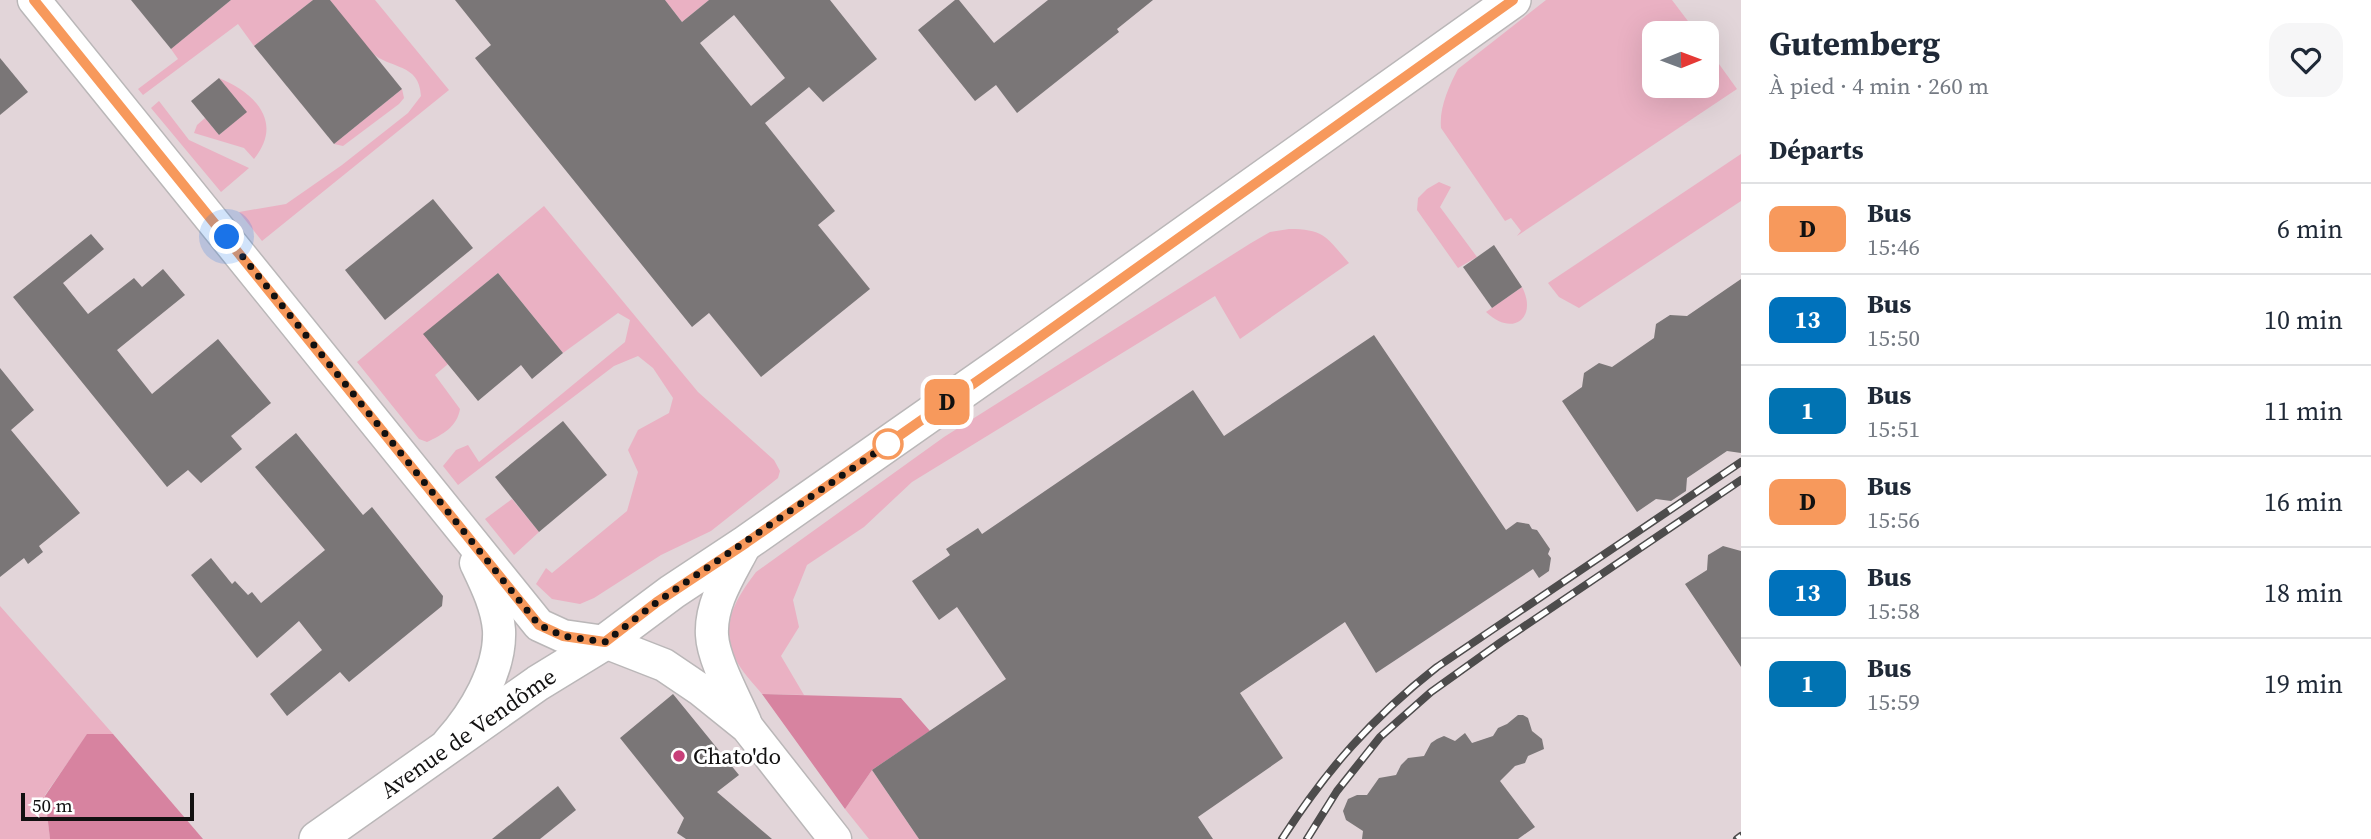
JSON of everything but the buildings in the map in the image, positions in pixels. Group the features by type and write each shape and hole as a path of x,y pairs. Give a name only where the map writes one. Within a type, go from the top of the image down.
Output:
{"main road":[{"path":"34,0 539,625 563,636 605,642 664,665 701,690 747,727 835,839"},
{"name":"Avenue de Vendôme","path":"317,839 538,683 605,642 657,602 1071,316 1513,0"},
{"path":"426,763 451,740 479,700 495,664 499,631 492,596 460,526"},
{"path":"746,543 719,596 712,633 715,651 747,727"}],"shaded area":[{"path":"0,0 1741,0 1741,839 0,839"},
{"path":"231,0 313,0 254,46 238,24 143,95 138,89 178,59 171,49"},
{"path":"330,0 375,0 449,90 262,241 239,212 286,204 342,165 408,113 421,96 415,77 371,52"},
{"path":"665,0 709,0 682,22"},
{"path":"1546,0 1672,0 1688,21 1642,21 1642,98 1719,98 1719,64 1737,89 1517,236 1521,231 1511,218 1505,221 1441,128 1443,105 1458,69"},
{"path":"219,78 254,100 266,121 263,146 254,159 244,148 194,133 197,125 205,118 219,135 246,112"},
{"path":"402,89 404,98 399,104 343,146 334,144"},
{"path":"159,101 189,140 249,168 221,192 151,108"},
{"path":"1741,154 1741,201 1579,308 1559,297 1548,283"},
{"path":"1439,182 1451,187 1440,207 1477,257 1458,268 1417,210 1418,198"},
{"path":"544,206 698,392 774,460 780,471 778,478 711,531 661,555 594,598 580,604 552,599 536,584 546,568 552,573 627,511 638,472 628,450 638,430 669,413 673,398 653,368 638,356 614,366 458,485 443,466 456,450 468,445 479,462 625,342 630,320 618,313 563,353 498,273 424,334 448,364 435,375 460,409 452,426 427,442 419,439 357,362"},
{"path":"1289,229 1318,233 1349,263 1240,339 1215,296 912,482 864,527 807,565 793,600 799,627 781,656 804,695 762,694 747,677 730,646 728,635 732,613 756,572 944,437 1251,243 1270,232"},
{"path":"1522,287 1527,307 1520,320 1505,323 1486,312"},
{"path":"512,499 539,532 514,555 485,519"},
{"path":"0,606 113,734 87,735 45,795 50,839 0,839"},
{"path":"762,694 901,698 930,731 872,770 845,809"},
{"path":"87,734 113,734 203,839 50,839 45,796"},
{"path":"872,770 919,839 869,839 845,809"}],"railway":[{"path":"1282,839 1316,790 1352,746 1371,725 1437,667 1741,462"},
{"path":"1307,839 1337,791 1380,737 1431,692 1741,480"},
{"path":"1737,839 1741,836"}],"bus line":[{"name":"D","path":"34,0 539,625 563,636 605,642 657,602 1023,349 1513,0"}],"place":[{"name":"Chato'do","path":"679,756"}],"route":[{"path":"227,237 539,625 563,636 605,642 657,602 888,444"}]}
